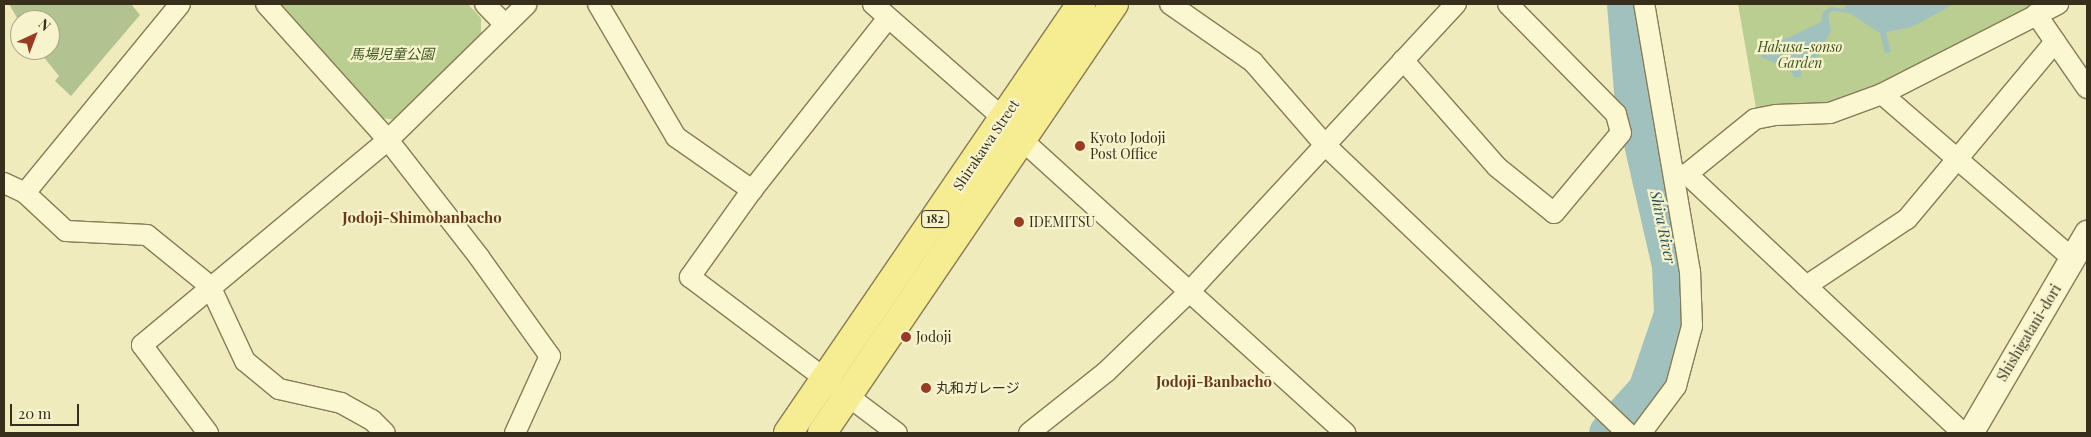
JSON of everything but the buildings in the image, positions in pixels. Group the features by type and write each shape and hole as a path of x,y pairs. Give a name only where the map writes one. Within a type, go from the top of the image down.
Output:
{"main road":[{"name":"Shirakawa Street","path":"788,433 1081,4"},
{"name":"Shirakawa Street","path":"822,433 1114,4"}],"street":[{"path":"26,193 180,4"},
{"path":"266,4 388,140 479,257 550,356 515,433"},
{"path":"485,4 505,25"},
{"path":"208,433 142,345 210,286 388,140 527,4"},
{"path":"598,4 676,137 752,190"},
{"path":"873,4 1004,119 1021,139 1345,433"},
{"path":"1170,4 1253,62 1326,146 1627,433"},
{"path":"1030,433 1106,372 1189,292 1456,4"},
{"path":"1403,60 1496,167 1554,213 1621,133 1616,114 1508,4"},
{"path":"1641,433 1676,386 1692,326 1690,272 1680,175 1644,4"},
{"path":"1680,175 1755,119 1776,115 1830,113 1882,94 2058,4"},
{"path":"2036,14 2087,88"},
{"path":"888,18 752,190 690,277 897,433"},
{"path":"1806,286 1907,220 2055,42"},
{"path":"1882,94 2072,259"},
{"path":"1680,175 1806,286 1963,433"},
{"path":"4,183 26,193 66,232 148,235 210,286 244,361 279,389 341,403 372,420 385,433"},
{"name":"Shishigatani-dori","path":"1970,433 2087,234"}],"green space":[{"path":"9,4 131,4 140,15 71,96 55,81 59,76 46,60 60,60 60,10 12,10"},
{"name":"馬場児童公園","path":"280,4 468,4 481,18 481,36 397,120 381,118"},
{"name":"Hakusa-sonso Garden","path":"1738,4 2046,4 1878,88 1825,106 1756,108"}],"water":[{"path":"1845,4 1954,4 1912,27 1886,32 1891,52 1885,53 1880,33 1849,13 1832,11 1828,15 1831,31 1817,58 1799,63 1802,76 1794,78 1791,70 1761,57 1760,51 1821,22 1823,12 1831,7 1845,9"}],"waterway":[{"name":"Shira River","path":"1609,433 1648,390 1674,314 1672,265 1635,103 1627,4"}],"place":[{"name":"Kyoto Jodoji Post Office","path":"1080,146"},
{"name":"IDEMITSU","path":"1019,222"},
{"name":"Jodoji","path":"906,337"},
{"name":"丸和ガレージ","path":"926,388"}],"district":[{"name":"Jodoji-Shimobanbacho","path":"422,218"},
{"name":"Jodoji-Banbachō","path":"1214,382"}]}
